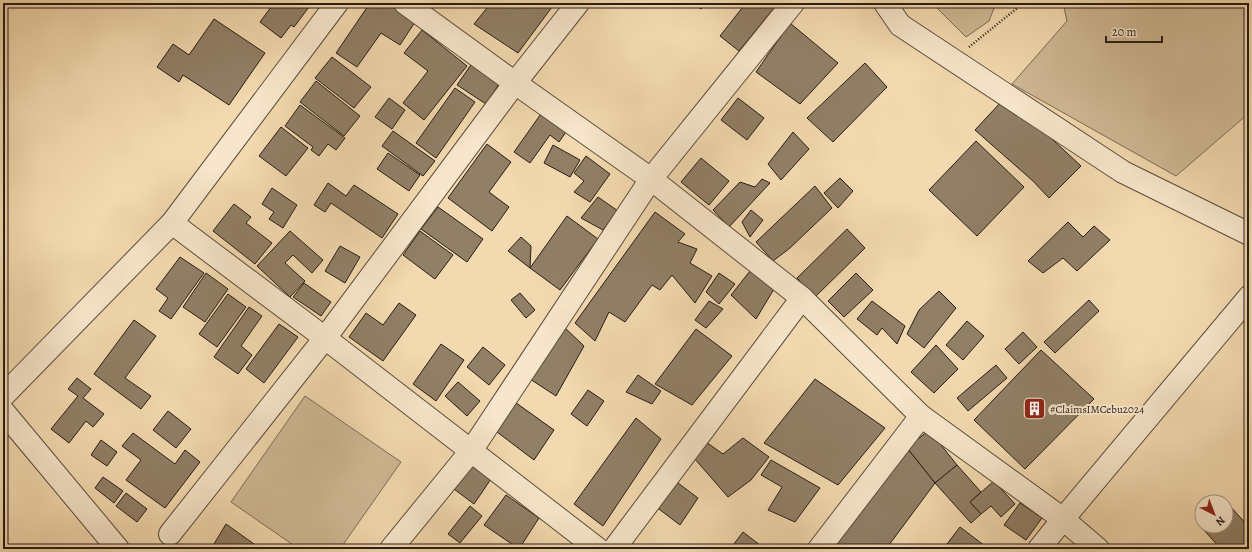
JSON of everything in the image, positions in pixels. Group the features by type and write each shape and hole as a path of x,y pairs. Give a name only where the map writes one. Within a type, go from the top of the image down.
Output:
{"street":[{"path":"3,396 172,223 337,3"},
{"path":"405,3 651,179 802,298 921,416 1063,519 1098,549"},
{"path":"170,534 325,338 515,83 578,3"},
{"path":"391,549 471,451 651,179 793,3"},
{"path":"885,3 900,25 1123,172 1249,234"},
{"path":"172,223 325,338 598,549"},
{"path":"1039,549 1249,297"},
{"path":"614,549 802,298"},
{"path":"3,411 118,549"},
{"path":"819,549 921,416"}],"path":[{"path":"953,60 1016,9 1018,3"}],"shaded area":[{"path":"932,3 996,3 989,21 966,37"},
{"path":"1063,3 1249,3 1249,113 1176,176 1012,84 1067,21"},
{"path":"305,396 401,462 340,549 299,549 231,502"}],"building":[{"path":"274,3 312,3 294,27 291,25 281,38 260,22"},
{"path":"370,3 387,3 415,22 400,45 381,33 357,67 336,53"},
{"path":"491,3 555,3 518,53 474,24"},
{"path":"693,3 706,3 701,9"},
{"path":"746,3 778,3 739,51 720,36"},
{"path":"214,19 265,53 229,105 183,75 179,82 157,67 173,44 189,55"},
{"path":"790,23 838,63 800,104 756,72"},
{"path":"422,30 467,66 424,120 403,103 428,71 404,53"},
{"path":"332,57 371,87 354,108 315,78"},
{"path":"475,59 503,78 486,104 457,85"},
{"path":"865,63 887,87 833,142 807,118"},
{"path":"316,81 360,116 344,136 300,102"},
{"path":"455,88 475,102 436,158 416,143"},
{"path":"389,98 405,110 392,129 375,117"},
{"path":"738,98 764,118 747,140 721,120"},
{"path":"1001,102 1024,113 1081,166 1049,198 1033,181 975,130"},
{"path":"300,105 345,138 336,150 328,144 319,156 311,150 313,147 285,126"},
{"path":"543,111 568,129 559,142 550,135 530,163 514,152"},
{"path":"281,127 308,148 286,176 259,156"},
{"path":"393,131 435,161 423,176 382,146"},
{"path":"793,132 809,149 781,180 768,164"},
{"path":"976,141 1024,187 977,236 929,190"},
{"path":"487,144 511,162 489,192 509,207 492,231 448,198"},
{"path":"553,145 580,160 570,177 544,163"},
{"path":"388,153 420,175 409,191 377,169"},
{"path":"586,156 610,174 590,202 574,192 584,181 574,173"},
{"path":"701,158 729,181 709,205 681,182"},
{"path":"840,178 853,191 838,208 824,193"},
{"path":"762,179 770,183 729,227 713,210 740,182 755,187"},
{"path":"328,183 346,196 354,185 398,214 382,238 331,203 325,212 314,205"},
{"path":"815,186 832,208 790,248 773,261 756,242"},
{"path":"272,188 297,205 283,228 269,219 274,212 262,204"},
{"path":"598,197 618,211 603,230 581,218"},
{"path":"234,204 251,217 246,223 272,243 255,264 213,231"},
{"path":"438,207 483,239 467,262 421,229"},
{"path":"751,210 763,220 750,237 742,222"},
{"path":"655,212 685,234 678,242 697,249 690,263 712,276 695,303 672,275 660,290 652,285 625,322 609,312 595,341 575,323"},
{"path":"567,216 598,239 560,290 530,268"},
{"path":"1068,222 1083,237 1094,226 1110,240 1077,271 1063,258 1043,273 1028,261"},
{"path":"847,229 865,248 815,297 797,278"},
{"path":"290,231 323,260 312,273 293,255 285,263 305,281 290,297 257,266"},
{"path":"420,231 453,255 435,279 403,255"},
{"path":"521,237 531,246 530,268 508,251"},
{"path":"340,246 360,257 345,283 325,271"},
{"path":"180,257 204,273 171,319 159,311 168,298 156,289"},
{"path":"750,271 774,289 756,319 731,295"},
{"path":"206,273 228,289 205,322 183,307"},
{"path":"719,273 735,284 719,304 706,292"},
{"path":"856,273 873,290 844,317 828,301"},
{"path":"304,283 331,302 321,316 293,297"},
{"path":"939,291 956,308 924,348 907,334 919,310"},
{"path":"520,293 535,310 526,318 511,300"},
{"path":"228,294 246,307 217,347 199,334"},
{"path":"1089,300 1099,311 1055,353 1044,342"},
{"path":"709,301 723,309 706,328 695,320"},
{"path":"872,301 905,326 897,344 882,328 877,335 857,319"},
{"path":"399,303 416,315 383,361 349,337 366,313 383,325"},
{"path":"249,307 262,316 241,346 252,355 238,374 214,357"},
{"path":"134,320 156,336 125,378 151,396 141,409 94,374"},
{"path":"967,321 984,336 963,360 946,345"},
{"path":"279,324 298,337 264,383 246,369"},
{"path":"564,327 584,346 556,396 530,379"},
{"path":"696,329 732,356 692,405 655,384"},
{"path":"1023,332 1037,347 1019,364 1005,349"},
{"path":"441,344 464,360 436,401 413,384"},
{"path":"936,345 958,369 934,393 911,372"},
{"path":"483,347 505,365 489,385 467,367"},
{"name":"#ClaimsIMCebu2024","path":"1041,350 1094,399 1025,469 974,420"},
{"path":"996,365 1007,378 968,411 957,398"},
{"path":"638,375 661,391 652,404 626,392"},
{"path":"77,378 91,389 83,398 104,414 93,427 86,421 69,443 51,429 78,396 68,389"},
{"path":"815,379 885,428 838,485 764,443"},
{"path":"458,382 480,401 467,416 445,396"},
{"path":"588,390 604,401 587,426 571,414"},
{"path":"512,400 554,430 534,460 493,429"},
{"path":"168,411 191,429 176,448 153,430"},
{"path":"636,418 661,439 603,526 574,504"},
{"path":"929,430 957,465 935,483 907,448"},
{"path":"133,433 175,464 185,450 200,462 165,508 126,480 141,460 122,446"},
{"path":"743,438 769,457 751,480 728,497 694,458 706,442 723,454"},
{"path":"101,440 117,452 107,466 91,455"},
{"path":"907,448 935,483 886,549 831,549"},
{"path":"771,460 820,488 795,522 768,510 782,487 761,475"},
{"path":"467,462 491,479 474,504 450,486"},
{"path":"957,465 981,492 970,502 981,514 971,523 935,483"},
{"path":"103,477 123,491 114,503 95,488"},
{"path":"674,480 698,498 680,525 655,506"},
{"path":"994,481 1015,504 1001,517 991,506 981,514 970,502"},
{"path":"126,493 147,509 137,522 116,506"},
{"path":"506,495 539,518 519,549 484,525"},
{"path":"1020,503 1042,518 1026,540 1004,525"},
{"path":"470,506 482,516 460,543 448,534"},
{"path":"1234,510 1249,527 1248,549 1221,549 1208,534 1234,534"},
{"path":"226,524 261,549 211,549"},
{"path":"960,527 989,549 945,549 944,548"},
{"path":"743,532 765,549 730,549"}],"place":[{"name":"#ClaimsIMCebu2024","path":"1034,409"}]}
